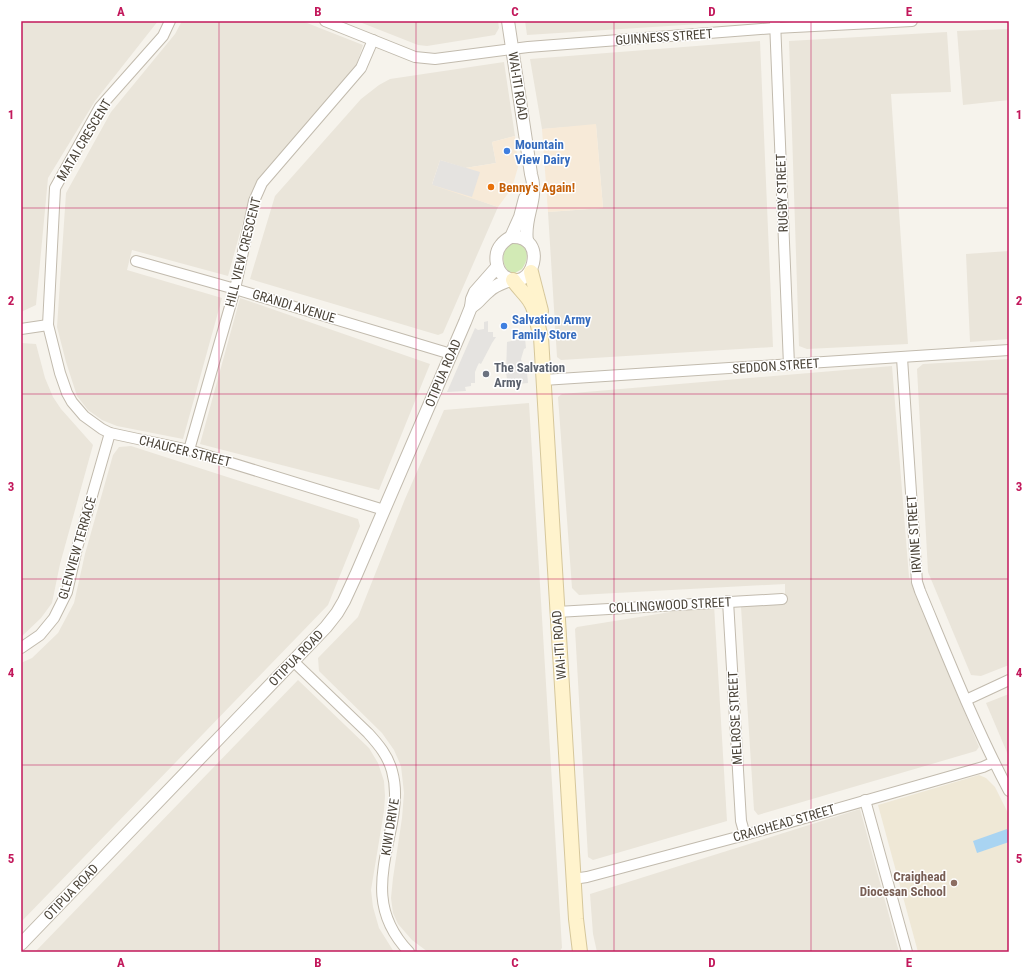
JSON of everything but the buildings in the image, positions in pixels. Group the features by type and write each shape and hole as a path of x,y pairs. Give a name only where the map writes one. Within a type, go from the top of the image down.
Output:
{"main road":[{"name":"WAI-ITI ROAD","path":"531,272 542,314 543,329 540,337"},
{"name":"WAI-ITI ROAD","path":"512,280 531,302 535,312 540,337 573,879 580,952"}],"street":[{"name":"MATAI CRESCENT","path":"48,325 55,188 100,107 163,36 170,21"},
{"name":"GUINNESS STREET","path":"325,21 415,57 434,59 512,49 775,24 912,21"},
{"name":"WAI-ITI ROAD","path":"508,21 531,174 534,185 533,199 526,233 527,241"},
{"name":"RUGBY STREET","path":"775,24 789,365"},
{"name":"HILL VIEW CRESCENT","path":"189,450 235,289 254,201 262,183 362,68 373,40"},
{"name":"WAI-ITI ROAD","path":"511,237 520,218 531,174"},
{"path":"511,237 518,237 527,241 533,252 534,259 531,272 524,277 512,280 500,273 497,267 497,252 504,241 511,237"},
{"name":"GRANDI AVENUE","path":"136,261 451,354"},
{"name":"OTIPUA ROAD","path":"21,944 326,628 337,613 356,575 472,307 472,299 497,267"},
{"name":"OTIPUA ROAD","path":"472,307 478,303 493,287 512,280"},
{"path":"21,329 48,325"},
{"name":"CHAUCER STREET","path":"48,325 60,373 72,402 84,416 102,429 110,433 189,450 384,510"},
{"name":"SEDDON STREET","path":"543,380 1009,350"},
{"name":"IRVINE STREET","path":"902,358 917,582 966,700 1009,791"},
{"name":"GLENVIEW TERRACE","path":"21,648 40,634 54,618 67,592 77,548 110,433"},
{"name":"COLLINGWOOD STREET","path":"557,612 782,599"},
{"name":"MELROSE STREET","path":"728,601 741,821 745,835"},
{"name":"KIWI DRIVE","path":"293,661 368,733 379,745 387,758 392,771 396,794 382,879 382,905 392,931 399,942 409,952"},
{"path":"966,700 1009,680"},
{"name":"CRAIGHEAD STREET","path":"573,879 587,877 745,835 983,767 994,762"},
{"path":"865,800 907,952"}],"shaded area":[{"path":"21,21 158,21 95,101 48,178 36,305 21,312"},
{"path":"182,21 302,21 363,45 353,75 268,167 251,193 228,276 132,250 127,270 222,298 183,439 117,426 102,420 88,410 77,396 57,327 66,193 111,112 175,34"},
{"path":"357,21 498,21 499,28 495,35 427,46 418,45"},
{"path":"525,21 747,21 527,35"},
{"path":"1009,29 1009,100 963,105 957,31"},
{"path":"947,32 951,92 891,94 908,344 807,349 799,346 789,41"},
{"path":"760,41 773,347 561,360 557,357 548,212 603,208 596,125 542,129 530,59"},
{"path":"504,62 515,136 492,142 496,163 465,168 440,160 432,184 498,207 443,333 438,335 250,279 275,196 361,99 379,85 390,79"},
{"path":"596,124 603,208 548,212 542,129"},
{"path":"515,136 518,167 512,188 498,207 432,185 440,160 465,168 496,163 492,142"},
{"path":"440,160 480,172 472,197 432,185"},
{"path":"1009,251 1009,339 970,342 966,254"},
{"path":"240,298 430,364 379,490 200,444"},
{"path":"488,321 488,332 493,332 493,337 496,337 481,364 479,363 477,367 475,372 475,383 471,383 471,386 465,387 466,391 447,392 475,328 478,330 484,329 484,322"},
{"path":"525,338 526,348 524,349 521,359 523,368 527,372 528,383 508,385 506,373 507,342"},
{"path":"21,343 36,344 45,378 53,397 61,409 93,445 60,564 52,603 41,618 21,637"},
{"path":"1009,359 1009,665 981,676 971,675 928,572 917,369 923,364"},
{"path":"892,366 909,577 979,747 976,751 758,815 754,810 741,607 785,602 785,584 579,595 572,588 558,397 562,394"},
{"path":"529,403 562,948 559,952 428,952 412,940 398,924 393,913 391,898 404,793 401,766 394,750 382,733 319,671 318,658 358,617 405,499 444,410"},
{"path":"131,446 358,519 360,526 328,605 21,922 21,663 32,658 58,633 74,603 85,554 113,455 119,447"},
{"path":"714,605 727,821 593,860 588,857 575,629 577,627"},
{"path":"298,680 369,748 378,763 384,781 385,796 384,811 371,890 373,907 379,928 394,952 35,952"},
{"path":"1009,694 1009,757 986,703"},
{"name":"Craighead Diocesan School","path":"979,775 986,778 995,787 1009,815 1009,952 918,952 878,805"},
{"path":"860,809 899,952 597,952 593,934 590,894"}],"green space":[{"path":"513,243 522,246 525,249 527,256 525,265 522,269 515,273 508,271 503,260 504,252"}],"water":[{"path":"1007,829 1009,834 1009,842 977,853 973,841"}],"place":[{"name":"Mountain View Dairy","path":"507,151"},
{"name":"Benny's Again!","path":"491,187"},
{"name":"Salvation Army Family Store","path":"504,326"},
{"name":"The Salvation Army","path":"486,374"},
{"name":"Craighead Diocesan School","path":"954,883"}]}
